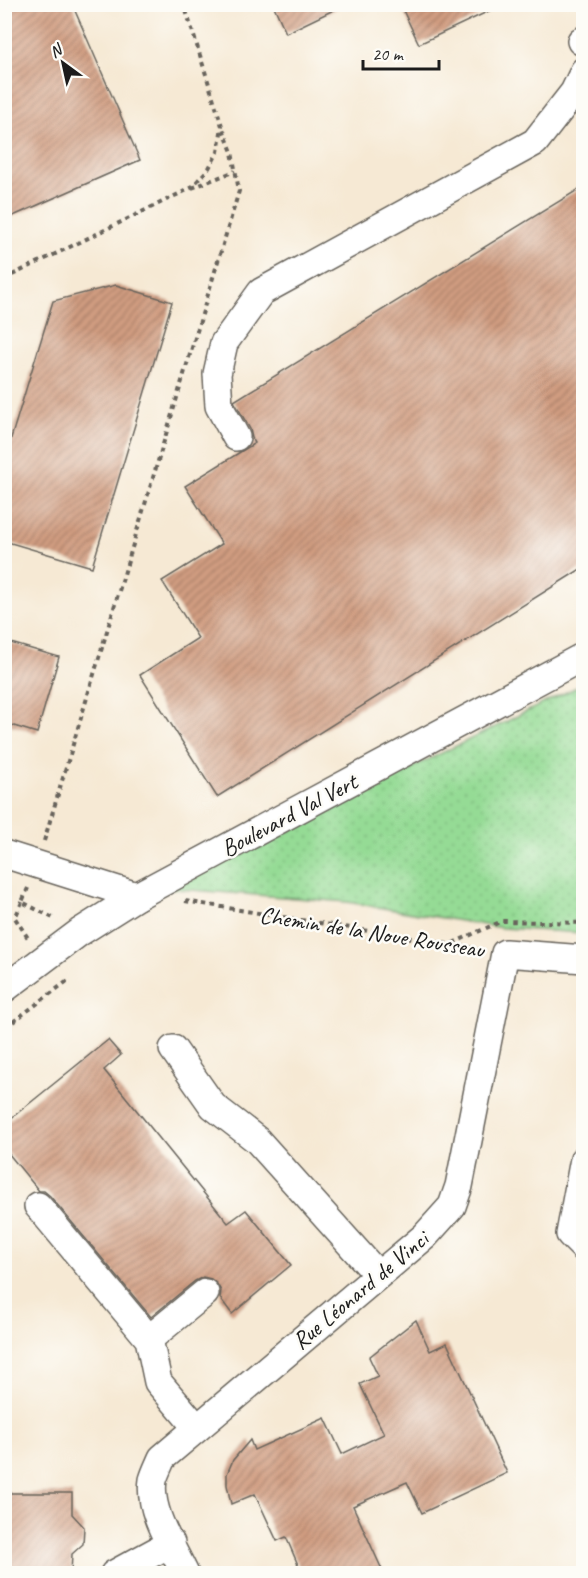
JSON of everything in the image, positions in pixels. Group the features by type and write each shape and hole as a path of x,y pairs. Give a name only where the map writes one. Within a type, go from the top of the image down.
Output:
{"street":[{"path":"236,437 219,406 217,374 224,343 261,292 535,142 574,92 584,71"},
{"name":"Boulevard Val Vert","path":"4,989 80,933 136,896 584,656"},
{"path":"4,854 136,896"},
{"name":"Chemin de la Noue Rousseau","path":"505,953 584,959"},
{"name":"Rue Léonard de Vinci","path":"185,1574 162,1528 154,1503 153,1480 162,1458 425,1236 452,1206 464,1166 505,953"},
{"path":"173,1049 213,1106 257,1140 378,1275"},
{"path":"584,1159 570,1234 584,1248"},
{"path":"39,1206 149,1339 158,1382 197,1428"},
{"path":"149,1339 205,1293"},
{"path":"114,1574 171,1543"}],"path":[{"path":"37,865 239,191 232,152 184,4"},
{"path":"191,188 209,168 218,152 222,126"},
{"path":"4,279 191,188 235,171"},
{"name":"Chemin de la Noue Rousseau","path":"185,902 505,953"}],"green space":[{"path":"583,684 583,933 502,928 347,902 165,888"}],"building":[{"path":"4,4 72,4 140,160 4,220"},
{"path":"273,4 346,4 286,33"},
{"path":"400,4 504,4 419,44"},
{"path":"584,186 584,567 217,797 140,675 198,638 162,581 222,544 185,486 255,443 234,401"},
{"path":"116,285 172,302 92,567 4,541 4,461 53,301"},
{"path":"4,641 59,657 37,733 4,723"},
{"path":"108,1040 121,1055 104,1070 228,1223 246,1210 291,1265 232,1314 220,1298 221,1291 217,1284 203,1277 151,1317 50,1196 44,1191 39,1191 4,1148 4,1124"},
{"path":"416,1320 430,1351 447,1343 507,1473 422,1513 407,1482 353,1506 384,1574 302,1574 286,1537 277,1541 255,1494 231,1504 227,1474 233,1460 250,1440 254,1450 325,1418 342,1454 384,1434 360,1384 378,1376 369,1357"},
{"path":"5,1493 72,1493 72,1514 84,1527 83,1544 72,1554 71,1574 4,1573"}]}
